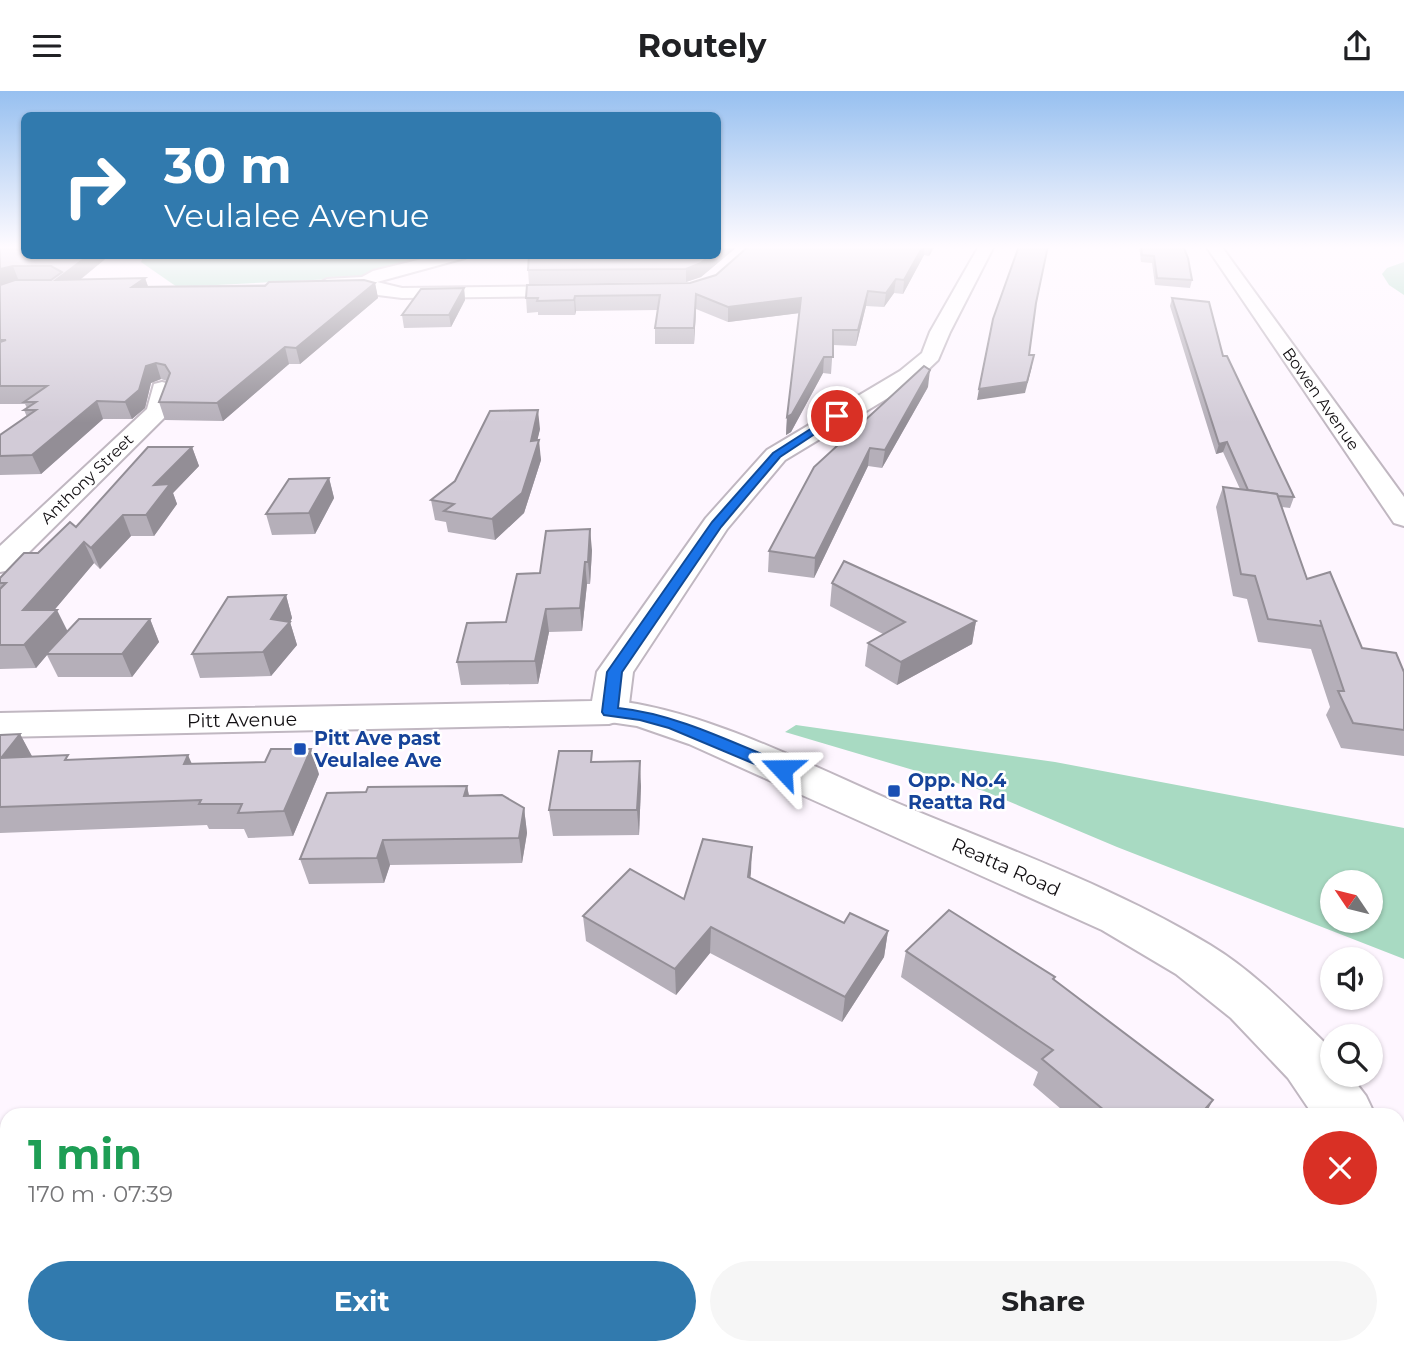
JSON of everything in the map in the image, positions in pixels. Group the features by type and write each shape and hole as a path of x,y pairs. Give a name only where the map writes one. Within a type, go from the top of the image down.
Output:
{"street":[{"path":"610,712 615,672 716,524 776,455 908,376 931,356 955,305"},
{"name":"Bowen Avenue","path":"1255,305 1404,517"},
{"name":"Anthony Street","path":"0,563 158,411 162,389"},
{"name":"Pitt Avenue","path":"0,725 610,712"},
{"name":"Reatta Road","path":"610,712 642,715 703,735 1119,917 1194,960 1250,1003 1307,1061 1341,1108"}],"green space":[{"path":"796,725 1055,762 1404,828 1404,959 1383,951 1383,947 1373,947 1337,933 1383,933 1383,870 1320,870 1320,926 1117,847 984,791 785,732"}],"building":[{"path":"0,305 348,305 296,348 285,347 217,403 159,402 170,373 165,365 156,363 146,366 139,390 125,402 97,401 32,455 0,456 0,435 36,410 24,410 36,402 24,402 47,386 0,386 0,342 6,340 0,340"},
{"path":"409,305 455,305 449,315 402,315"},
{"path":"659,305 695,305 694,328 655,328"},
{"path":"800,305 864,305 858,330 833,330 833,357 824,357 792,414 787,417"},
{"path":"998,305 1036,305 1029,355 1034,355 1027,382 979,389"},
{"path":"1174,305 1210,305 1223,356 1227,356 1294,497 1248,490 1227,442 1219,444"},
{"path":"924,366 930,370 885,450 870,448 815,558 769,551 814,467"},
{"path":"538,410 531,441 539,440 522,493 492,519 444,511 454,504 431,500 455,481 490,411"},
{"path":"148,447 192,447 154,485 170,484 146,515 123,515 91,548 84,542 23,610 57,610 24,645 0,645 0,589 6,583 0,583 0,578 24,553 38,553 70,522 76,527"},
{"path":"329,478 309,513 266,514 289,479"},
{"path":"1223,487 1277,494 1307,579 1330,572 1362,648 1396,653 1404,672 1404,730 1353,723 1338,691 1344,691 1320,620 1322,626 1268,619 1255,576 1241,574"},
{"path":"590,529 588,562 585,562 580,608 546,609 535,661 457,662 467,623 506,622 517,574 540,573 546,531"},
{"path":"844,561 976,621 901,662 868,643 905,622 832,583"},
{"path":"286,595 271,619 290,622 263,652 192,654 228,597"},
{"path":"79,619 150,619 122,654 46,654"},
{"path":"20,734 1,758 68,755 65,760 188,755 184,764 265,762 271,749 311,749 284,811 238,813 242,804 199,804 201,800 0,807 0,735"},
{"path":"559,751 592,751 591,762 640,761 637,810 549,810"},
{"path":"467,786 464,796 502,795 524,808 519,838 383,840 377,858 300,859 327,793 366,792 368,787"},
{"path":"703,839 752,847 748,877 844,923 850,913 888,931 845,997 711,927 675,969 583,916 630,869 684,899"},
{"path":"949,910 1055,977 1053,979 1213,1100 1206,1108 1102,1108 1042,1059 1053,1050 906,951"}],"place":[{"name":"Pitt Ave past Veulalee Ave","path":"300,749"},
{"name":"Opp. No.4 Reatta Rd","path":"894,791"}],"route":[{"path":"782,769 675,725 642,715 610,712 613,684 615,672 716,524 776,455 837,416"}]}
